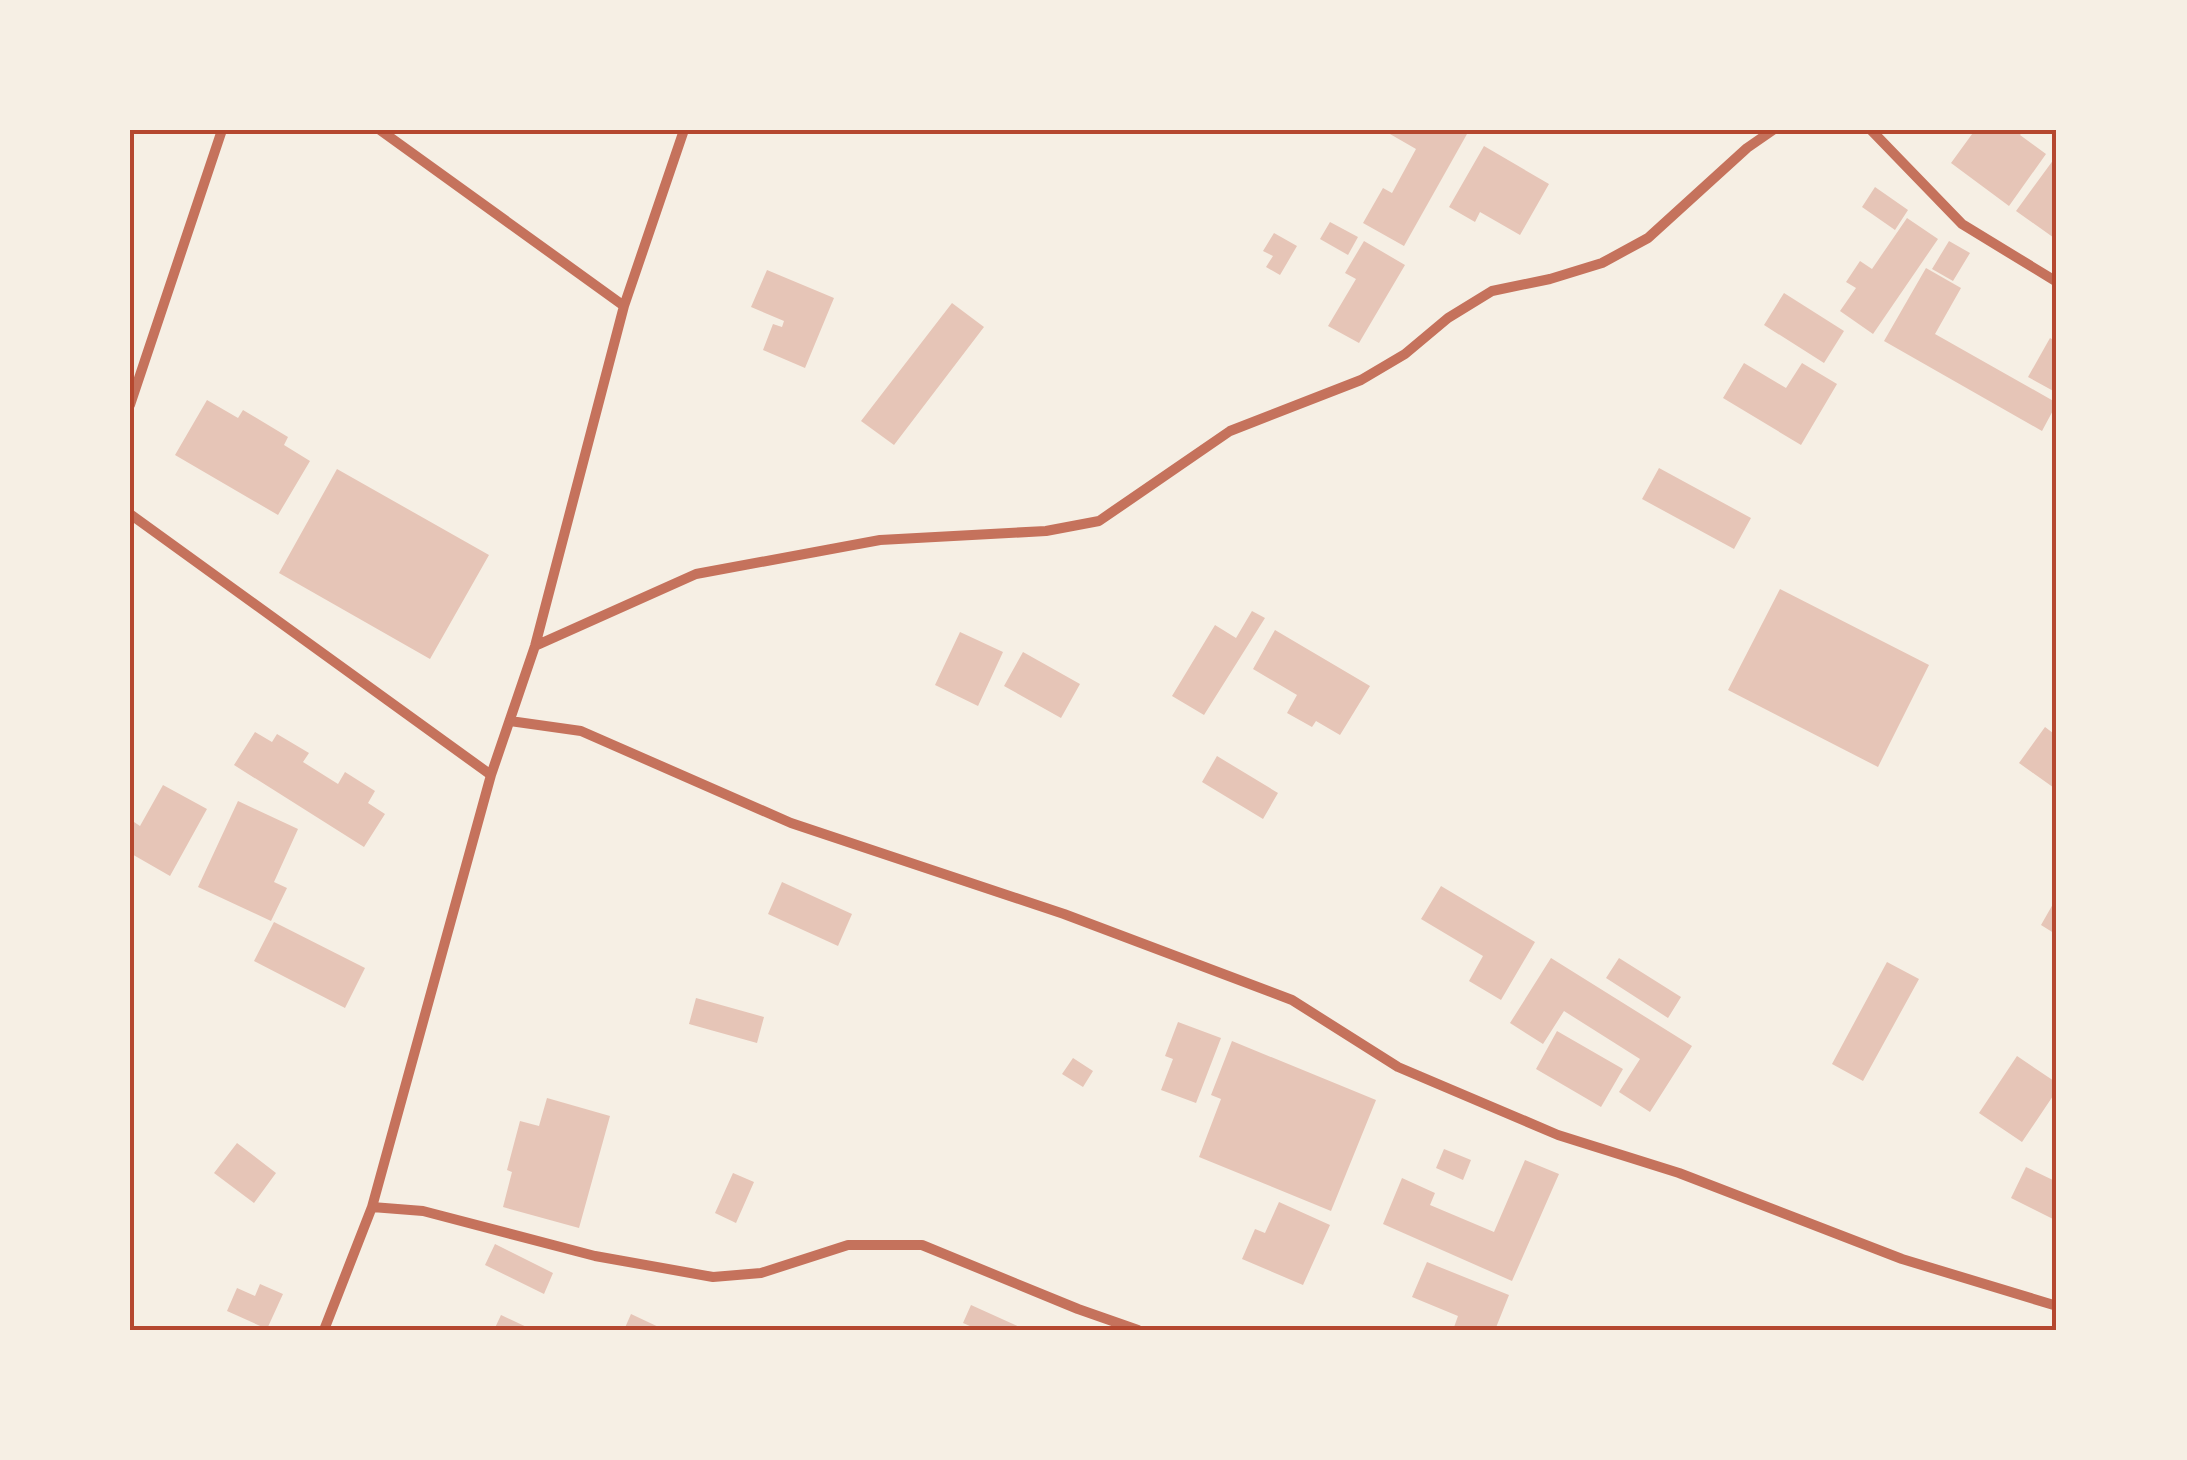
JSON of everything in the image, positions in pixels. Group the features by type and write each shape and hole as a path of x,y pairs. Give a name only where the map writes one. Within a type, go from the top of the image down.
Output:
{"street":[{"path":"130,405 222,130"},
{"path":"380,130 624,306"},
{"path":"324,1330 372,1207 491,774 535,646 624,306 684,130"},
{"path":"535,646 696,574 880,540 1029,532 1099,521 1230,431 1360,380 1405,354 1448,318 1492,290 1550,279 1602,262 1648,238 1772,130"},
{"path":"1871,130 1962,224 2057,282"},
{"path":"130,514 491,774"},
{"path":"510,721 581,731 791,823 1064,914 1292,1000 1398,1067 1558,1135 1678,1172 1902,1259 2057,1306"},
{"path":"372,1207 422,1211 595,1256 713,1277 761,1273 848,1244 922,1245 1078,1310 1138,1330"}],"building":[{"path":"1383,130 1460,130 1467,134 1404,246 1363,223 1383,188 1392,193 1416,149"},
{"path":"1975,130 2024,130 2020,135 2046,154 2009,206 1951,163"},
{"path":"1484,146 1549,184 1520,235 1480,212 1475,222 1449,207"},
{"path":"2054,159 2057,161 2057,240 2016,211"},
{"path":"1875,187 1908,210 1895,230 1862,207"},
{"path":"1907,218 1938,239 1873,334 1840,311 1856,288 1846,282 1860,261 1872,269"},
{"path":"1330,222 1358,237 1348,255 1320,239"},
{"path":"1274,233 1297,246 1280,275 1266,267 1273,256 1263,251"},
{"path":"1364,241 1405,265 1359,343 1328,326 1356,279 1345,273"},
{"path":"1949,241 1970,253 1953,281 1932,269"},
{"path":"1926,268 1961,288 1935,334 2057,403 2042,431 1884,341"},
{"path":"767,270 834,298 805,368 763,350 773,324 782,327 784,321 751,307"},
{"path":"1784,293 1844,331 1824,363 1764,325"},
{"path":"952,303 984,327 894,445 861,421"},
{"path":"2050,338 2057,342 2057,393 2028,377"},
{"path":"1744,363 1786,388 1802,363 1837,384 1801,445 1723,398"},
{"path":"207,400 238,418 243,410 288,437 284,445 310,461 278,515 175,455"},
{"path":"1659,468 1751,518 1734,549 1642,499"},
{"path":"337,469 489,555 430,659 279,573"},
{"path":"1780,589 1929,665 1878,767 1728,690"},
{"path":"1252,611 1265,618 1204,715 1172,696 1215,625 1236,638"},
{"path":"1275,630 1370,686 1340,735 1316,721 1312,727 1287,713 1297,695 1253,669"},
{"path":"960,632 1003,652 978,706 935,685"},
{"path":"1023,652 1080,684 1061,718 1004,686"},
{"path":"2045,727 2057,736 2057,790 2019,763"},
{"path":"255,732 272,742 277,734 309,753 303,762 338,784 345,772 375,791 368,803 385,814 364,847 234,765"},
{"path":"1217,756 1278,793 1263,819 1202,782"},
{"path":"163,785 207,809 170,876 130,853 130,830 134,822 140,826"},
{"path":"238,801 298,829 274,882 287,888 271,921 198,887"},
{"path":"782,882 852,914 838,946 768,914"},
{"path":"1441,886 1535,942 1501,1000 1469,981 1483,956 1421,919"},
{"path":"2057,897 2057,935 2041,925"},
{"path":"274,922 365,968 345,1008 254,961"},
{"path":"1551,958 1692,1046 1650,1112 1619,1092 1640,1059 1564,1011 1543,1044 1510,1023"},
{"path":"1619,958 1681,997 1668,1018 1606,978"},
{"path":"1887,962 1919,979 1863,1081 1832,1064"},
{"path":"696,998 764,1017 757,1043 689,1024"},
{"path":"1178,1022 1221,1038 1196,1103 1161,1090 1173,1059 1165,1056"},
{"path":"1557,1031 1623,1069 1601,1107 1536,1069"},
{"path":"1232,1041 1376,1100 1331,1211 1199,1157 1221,1099 1211,1095"},
{"path":"2017,1056 2057,1083 2057,1090 2022,1142 1979,1113"},
{"path":"1073,1058 1093,1071 1083,1087 1062,1074"},
{"path":"547,1098 610,1116 579,1228 503,1207 512,1172 507,1170 520,1121 539,1126"},
{"path":"237,1143 276,1173 254,1203 214,1173"},
{"path":"1444,1149 1471,1160 1463,1180 1436,1168"},
{"path":"1525,1160 1559,1174 1512,1281 1383,1224 1402,1178 1435,1193 1430,1205 1494,1232"},
{"path":"2026,1167 2057,1182 2057,1221 2011,1198"},
{"path":"733,1173 754,1182 736,1223 715,1213"},
{"path":"1279,1202 1330,1225 1303,1285 1242,1259 1255,1229 1265,1233"},
{"path":"495,1244 553,1273 544,1294 485,1265"},
{"path":"1427,1262 1509,1295 1495,1330 1453,1330 1458,1316 1412,1297"},
{"path":"260,1284 283,1294 267,1329 227,1311 237,1288 255,1296"},
{"path":"971,1305 1026,1330 979,1330 963,1323"},
{"path":"631,1314 665,1330 624,1330"},
{"path":"501,1315 533,1330 494,1330"}]}
